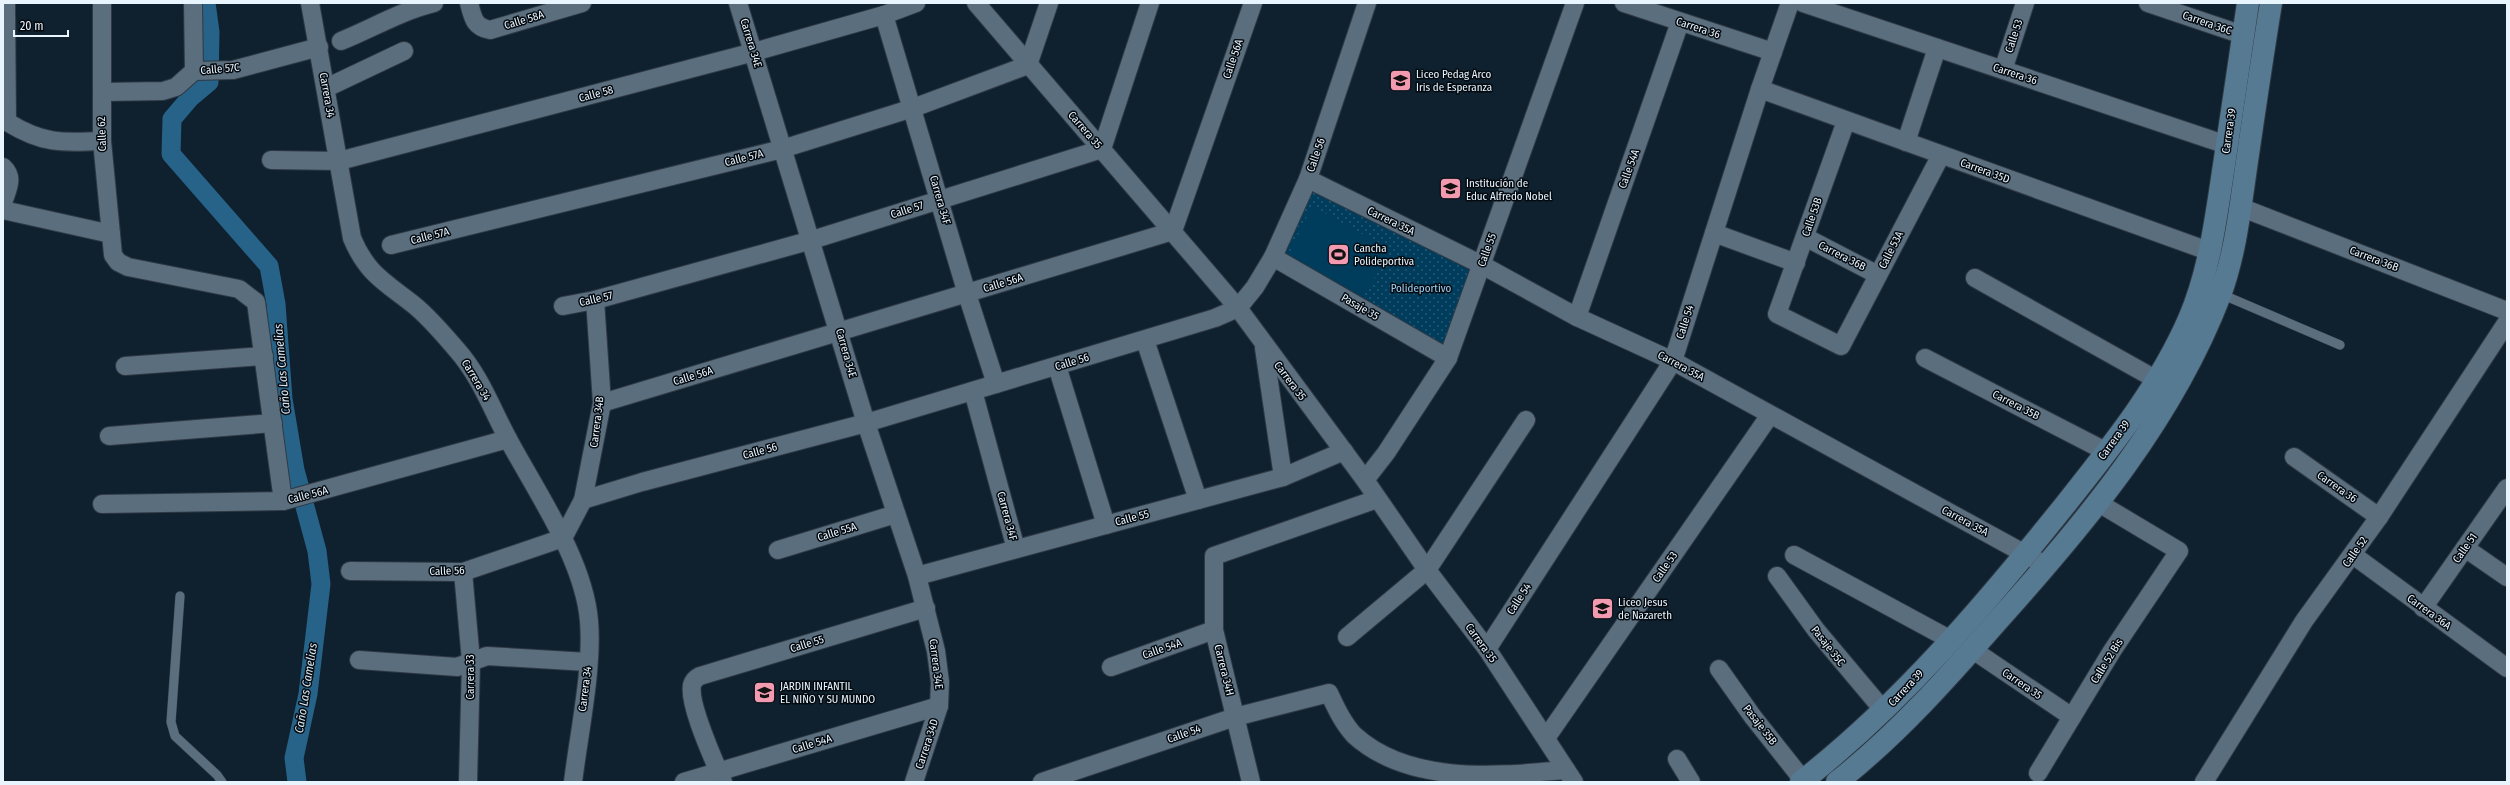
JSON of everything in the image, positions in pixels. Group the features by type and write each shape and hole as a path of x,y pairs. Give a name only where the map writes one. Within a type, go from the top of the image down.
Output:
{"main road":[{"name":"Carrera 39","path":"1802,781 1884,711 1951,640 2026,554 2107,452 2157,380 2189,318 2211,252 2248,3"},
{"name":"Carrera 39","path":"1837,782 1899,728 1972,650 2047,566 2136,451 2174,394 2220,294 2240,207 2271,3"}],"street":[{"path":"6,3 7,122 29,136 56,141 102,141"},
{"name":"Calle 62","path":"102,3 102,141 112,255 118,262 128,267 239,289 256,302 264,356"},
{"path":"193,3 199,71"},
{"name":"Carrera 34","path":"310,3 352,238 360,258 376,276 415,306 463,357 480,383 508,439 563,538 584,592 589,621 588,662 573,782"},
{"path":"342,41 367,31 395,15 434,3"},
{"name":"Calle 58A","path":"469,3 474,22 480,29 490,30 582,3"},
{"name":"Carrera 34E","path":"738,3 782,149 812,240 866,423 917,576 926,608 939,674 939,706"},
{"name":"Calle 58","path":"271,160 338,162 754,52 884,15 916,3"},
{"name":"Carrera 35","path":"976,3 1238,308 1365,480 1427,570 1487,649 1570,776"},
{"path":"1028,65 1049,3"},
{"path":"1102,149 1150,3"},
{"name":"Calle 56A","path":"602,403 1173,231 1253,3"},
{"name":"Calle 56","path":"583,500 642,482 866,423 1145,340 1215,318 1238,308 1255,287 1273,256 1308,179 1367,3"},
{"name":"Calle 55","path":"1365,480 1386,453 1448,358 1575,3"},
{"name":"Carrera 36","path":"1624,3 1773,52"},
{"name":"Calle 54","path":"1487,649 1673,361 1760,89 1790,3"},
{"name":"Carrera 36","path":"1803,3 2227,145"},
{"name":"Calle 53","path":"2003,70 2025,3"},
{"name":"Carrera 36C","path":"2148,3 2243,35"},
{"name":"Carrera 34F","path":"884,15 913,108 967,294 996,384"},
{"name":"Calle 54A","path":"1577,317 1680,22"},
{"name":"Calle 57C","path":"102,92 163,92 176,87 199,71 233,70 319,47"},
{"path":"1906,142 1937,48"},
{"path":"326,88 404,51"},
{"name":"Calle 57A","path":"391,245 782,149 913,108 1028,65"},
{"name":"Carrera 35D","path":"1760,89 2211,252"},
{"name":"Calle 53B","path":"1842,346 1778,314 1846,120"},
{"name":"Calle 57","path":"563,306 595,300 812,240 1102,149"},
{"name":"Calle 53A","path":"1842,346 1941,155"},
{"path":"3,167 11,178 3,203"},
{"name":"Carrera 35A","path":"1308,179 1482,265 1577,317 1673,361 2047,566"},
{"name":"Carrera 36B","path":"2240,207 2507,311"},
{"path":"3,210 111,234"},
{"path":"1714,233 1796,263"},
{"name":"Carrera 36B","path":"1805,238 1878,275"},
{"name":"Pasaje 35","path":"1273,256 1448,358"},
{"path":"1975,278 2157,380"},
{"name":"Carrera 34B","path":"563,538 583,500 602,403 595,300"},
{"name":"Calle 52","path":"2204,782 2300,627 2379,517 2507,322"},
{"path":"1145,340 1198,500"},
{"path":"1264,345 1283,477"},
{"path":"125,366 264,356 273,423 288,500"},
{"name":"Carrera 35B","path":"1925,358 2107,452"},
{"path":"1057,366 1106,525"},
{"name":"Carrera 34F","path":"974,391 1016,549"},
{"name":"Calle 53","path":"1546,738 1770,415"},
{"path":"1347,637 1427,570 1526,420"},
{"path":"109,436 273,423"},
{"name":"Calle 56A","path":"102,504 288,500 317,494 508,439"},
{"name":"Calle 55","path":"917,576 1283,477 1344,451"},
{"name":"Carrera 36","path":"2294,457 2379,517"},
{"name":"Calle 51","path":"2423,608 2507,488"},
{"name":"Carrera 34H","path":"1251,782 1214,630 1214,556 1377,499"},
{"name":"Calle 52 Bis","path":"2038,773 2112,651 2179,551 2097,502"},
{"name":"Calle 55A","path":"778,550 896,514"},
{"name":"Calle 56","path":"350,571 463,572 563,538"},
{"path":"2465,548 2507,577"},
{"path":"1794,555 1951,640"},
{"name":"Carrera 36A","path":"2353,555 2423,608 2507,668"},
{"name":"Carrera 33","path":"463,572 471,661 468,782"},
{"name":"Pasaje 35C","path":"1777,576 1830,649 1884,711"},
{"name":"Calle 55","path":"721,777 698,722 692,686 700,676 926,608"},
{"name":"Calle 54A","path":"1110,667 1214,630"},
{"name":"Carrera 35","path":"1972,650 2072,718"},
{"path":"359,660 457,667 487,656 588,662"},
{"name":"Pasaje 35B","path":"1719,669 1753,717 1802,781"},
{"name":"Calle 54","path":"1042,782 1235,717 1329,693 1338,714 1353,734 1370,750 1390,761 1417,772 1443,778 1570,776"},
{"name":"Calle 54A","path":"684,782 721,777 939,706"},
{"name":"Carrera 34D","path":"914,782 939,706"},
{"path":"1677,759 1691,782"}],"lane":[{"path":"2220,294 2340,345"},
{"path":"180,596 171,722 175,736 217,775 222,782"}],"green space":[{"name":"Polideportivo","path":"1308,179 1482,265 1448,358 1273,257"},
{"name":"Cancha Polideportiva","path":"1312,206 1391,250 1360,302 1287,258"}],"waterway":[{"name":"Caño Las Camelias","path":"206,3 210,32 209,82 190,98 172,119 171,154 269,266 276,304 283,399 295,470 317,551 321,584 308,694 294,758 297,782"}],"place":[{"name":"Liceo Pedag Arco Iris de Esperanza","path":"1400,80"},
{"name":"Institución de Educ Alfredo Nobel","path":"1451,189"},
{"name":"Cancha Polideportiva","path":"1338,254"},
{"name":"Liceo Jesus de Nazareth","path":"1603,608"},
{"name":"JARDIN INFANTIL EL NIÑO Y SU MUNDO","path":"765,692"}]}
